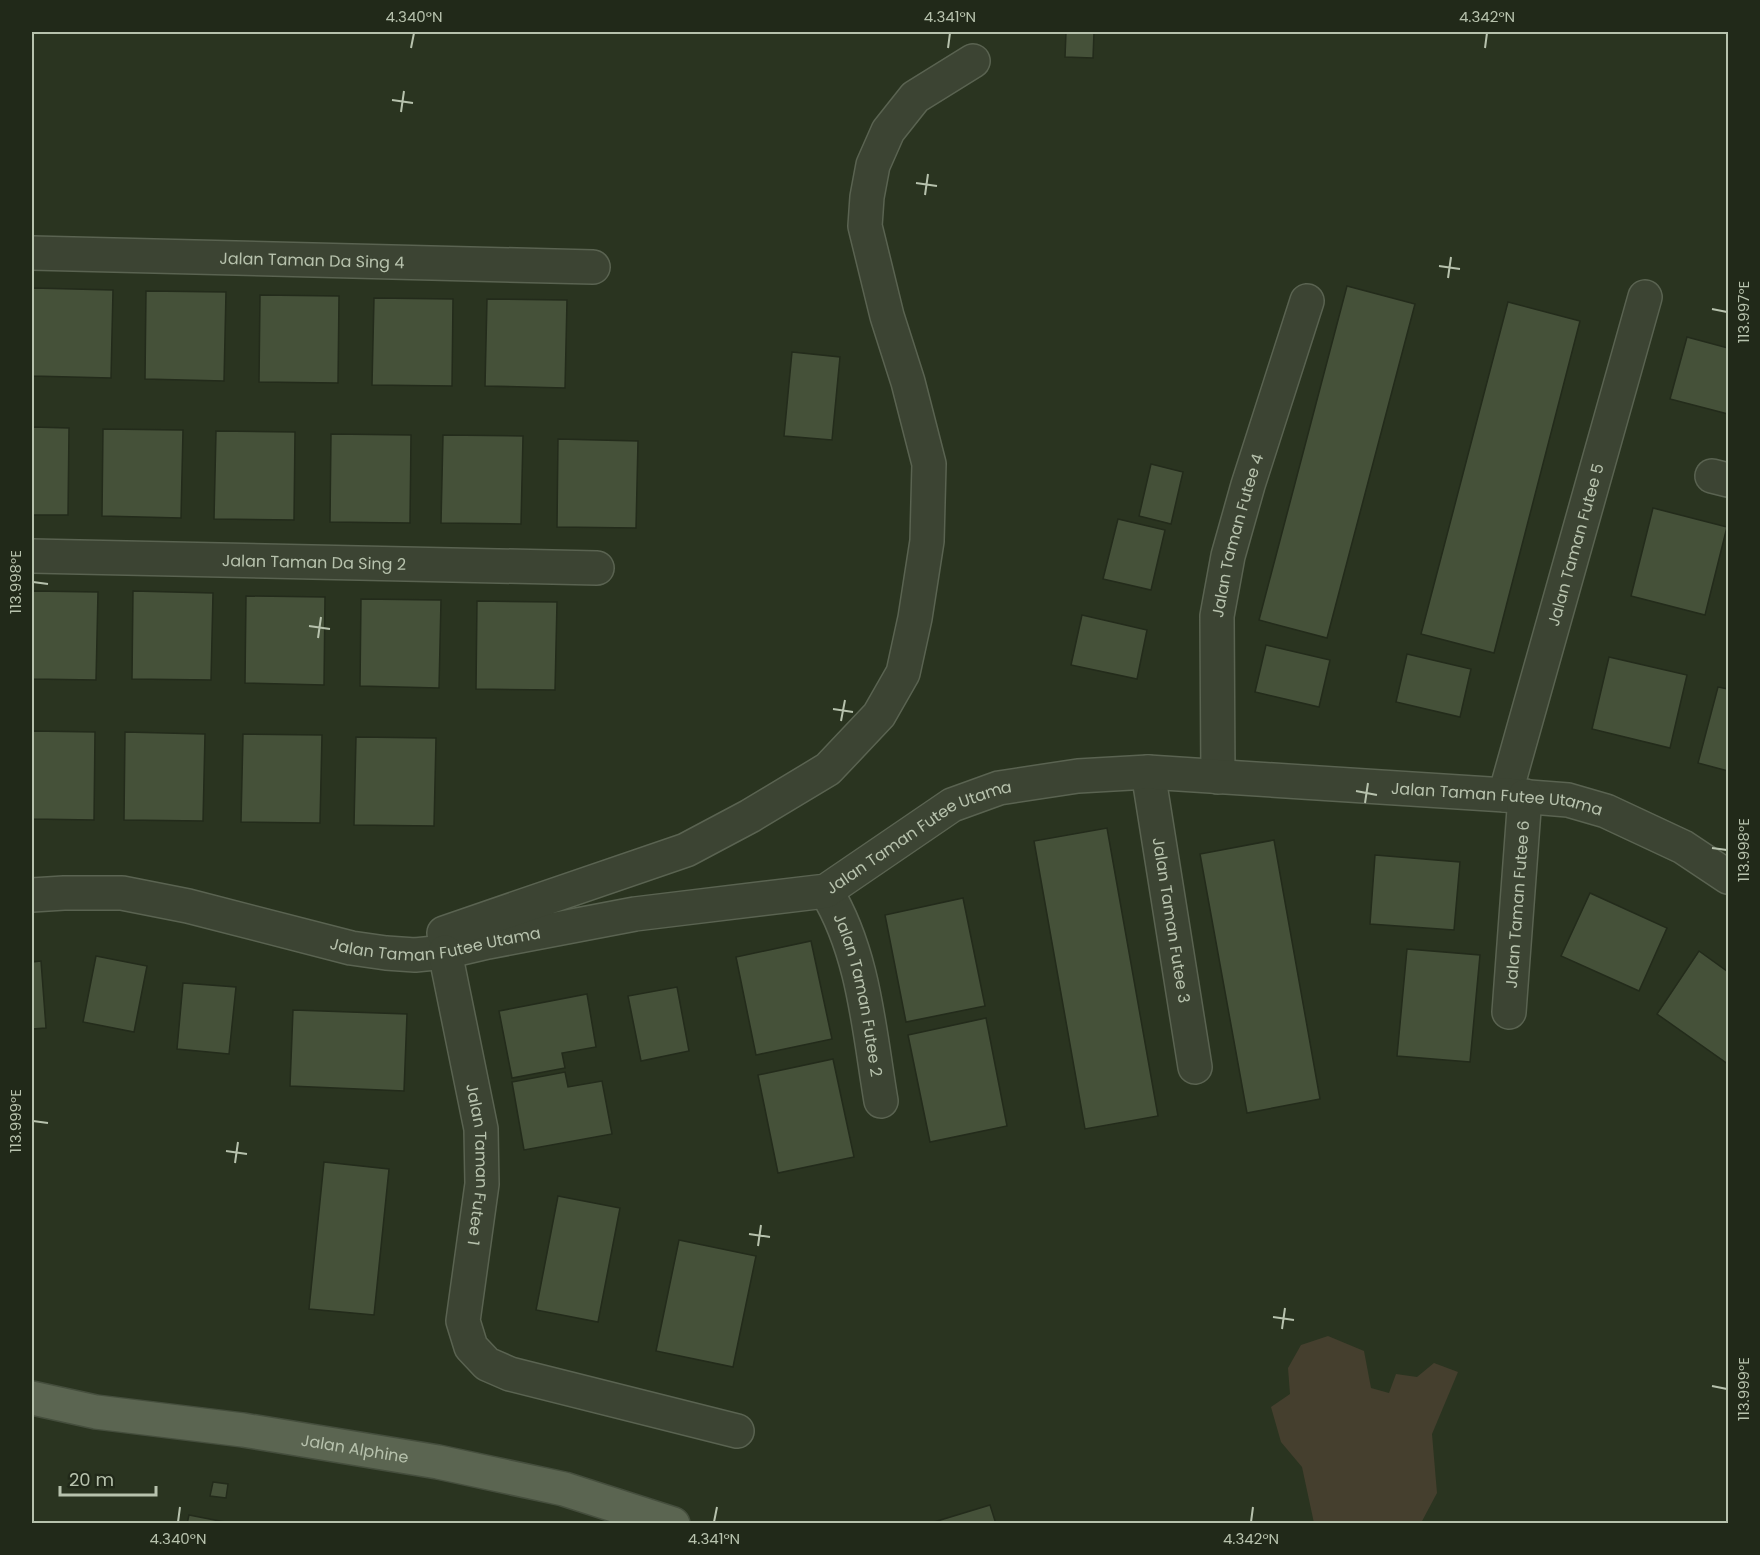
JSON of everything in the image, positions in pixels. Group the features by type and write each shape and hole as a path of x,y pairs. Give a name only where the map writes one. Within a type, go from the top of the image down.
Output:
{"main road":[{"name":"Jalan Alphine","path":"32,1398 96,1412 243,1430 438,1462 564,1489 673,1524"}],"street":[{"path":"386,953 686,850 750,816 828,769 879,715 903,673 915,618 927,541 929,464 908,382 887,316 866,226 867,197 873,165 888,131 915,97 973,61"},
{"name":"Jalan Taman Da Sing 4","path":"32,254 593,267"},
{"name":"Jalan Taman Futee 5","path":"1515,795 1645,297"},
{"name":"Jalan Taman Futee 4","path":"1218,777 1217,616 1228,556 1248,484 1306,301"},
{"name":"Jalan Taman Da Sing 2","path":"32,556 597,568"},
{"name":"Jalan Taman Futee Utama","path":"32,895 122,893 189,906 351,948 415,955 445,952 635,914 826,891 952,805 999,788 1078,776 1148,772 1568,800 1606,810 1683,847 1728,877"},
{"name":"Jalan Taman Futee 3","path":"1148,772 1195,1067"},
{"name":"Jalan Taman Futee 6","path":"1509,1012 1515,795"},
{"name":"Jalan Taman Futee 2","path":"826,891 836,906 857,962 881,1101"},
{"name":"Jalan Taman Futee 1","path":"445,952 480,1129 483,1184 464,1321 471,1347 487,1364 510,1374 737,1431"}],"shaded area":[{"path":"1328,1336 1364,1351 1371,1388 1389,1393 1396,1374 1417,1377 1434,1363 1458,1372 1432,1434 1437,1493 1421,1523 1314,1523 1302,1467 1281,1442 1271,1407 1290,1394 1288,1368 1301,1345"}],"building":[{"path":"1066,32 1094,32 1093,58 1065,57"},
{"path":"1347,286 1415,304 1327,638 1259,620"},
{"path":"33,288 113,290 111,378 32,376"},
{"path":"146,291 226,292 224,381 145,379"},
{"path":"260,295 339,296 338,383 259,382"},
{"path":"374,298 453,299 452,386 372,385"},
{"path":"487,299 567,300 565,388 485,386"},
{"path":"1508,302 1580,321 1494,653 1421,634"},
{"path":"1687,337 1728,348 1728,414 1670,399"},
{"path":"792,352 840,357 832,440 784,436"},
{"path":"32,427 69,428 68,515 32,515"},
{"path":"103,429 183,430 181,518 102,516"},
{"path":"216,431 295,432 294,520 214,519"},
{"path":"331,434 411,435 410,523 330,522"},
{"path":"443,435 523,436 521,524 441,523"},
{"path":"558,439 638,441 636,528 557,527"},
{"path":"1151,464 1183,472 1171,524 1139,516"},
{"path":"1653,508 1727,527 1705,615 1631,596"},
{"path":"1118,519 1165,530 1151,590 1103,579"},
{"path":"32,591 98,592 96,680 32,679"},
{"path":"133,591 213,593 211,680 132,679"},
{"path":"246,596 325,597 324,685 245,683"},
{"path":"361,599 441,600 439,688 360,686"},
{"path":"477,601 557,602 555,690 476,689"},
{"path":"1082,615 1147,630 1137,679 1071,665"},
{"path":"1266,645 1330,660 1319,707 1255,692"},
{"path":"1407,654 1471,669 1460,717 1396,702"},
{"path":"1609,657 1687,675 1670,748 1592,729"},
{"path":"1718,687 1728,689 1728,771 1698,763"},
{"path":"32,731 95,732 94,820 32,819"},
{"path":"125,732 205,734 203,821 124,820"},
{"path":"243,734 322,735 320,823 241,822"},
{"path":"356,737 436,738 434,826 354,825"},
{"path":"1107,828 1158,1116 1085,1129 1034,841"},
{"path":"1274,840 1320,1099 1247,1113 1200,854"},
{"path":"1375,855 1460,862 1454,930 1370,924"},
{"path":"1590,893 1667,928 1639,991 1561,956"},
{"path":"963,898 985,1006 906,1022 885,915"},
{"path":"811,941 832,1039 756,1055 736,957"},
{"path":"1407,949 1480,955 1470,1062 1397,1056"},
{"path":"1699,951 1728,972 1728,1064 1657,1014"},
{"path":"96,956 147,966 134,1032 83,1022"},
{"path":"41,961 46,1028 32,1029 32,962"},
{"path":"183,983 236,987 229,1054 177,1049"},
{"path":"677,987 689,1051 641,1061 628,996"},
{"path":"587,994 596,1047 562,1053 565,1068 512,1078 499,1011"},
{"path":"293,1010 407,1014 404,1091 290,1086"},
{"path":"986,1018 1007,1126 930,1142 908,1035"},
{"path":"833,1059 854,1157 778,1173 758,1075"},
{"path":"565,1072 568,1087 602,1081 612,1134 524,1150 512,1082"},
{"path":"324,1162 389,1169 374,1315 309,1309"},
{"path":"558,1196 620,1208 598,1322 536,1310"},
{"path":"679,1240 756,1256 733,1367 656,1351"},
{"path":"213,1482 228,1484 226,1498 210,1496"},
{"path":"990,1505 996,1524 935,1524 934,1522"},
{"path":"189,1515 235,1524 187,1524"}]}
